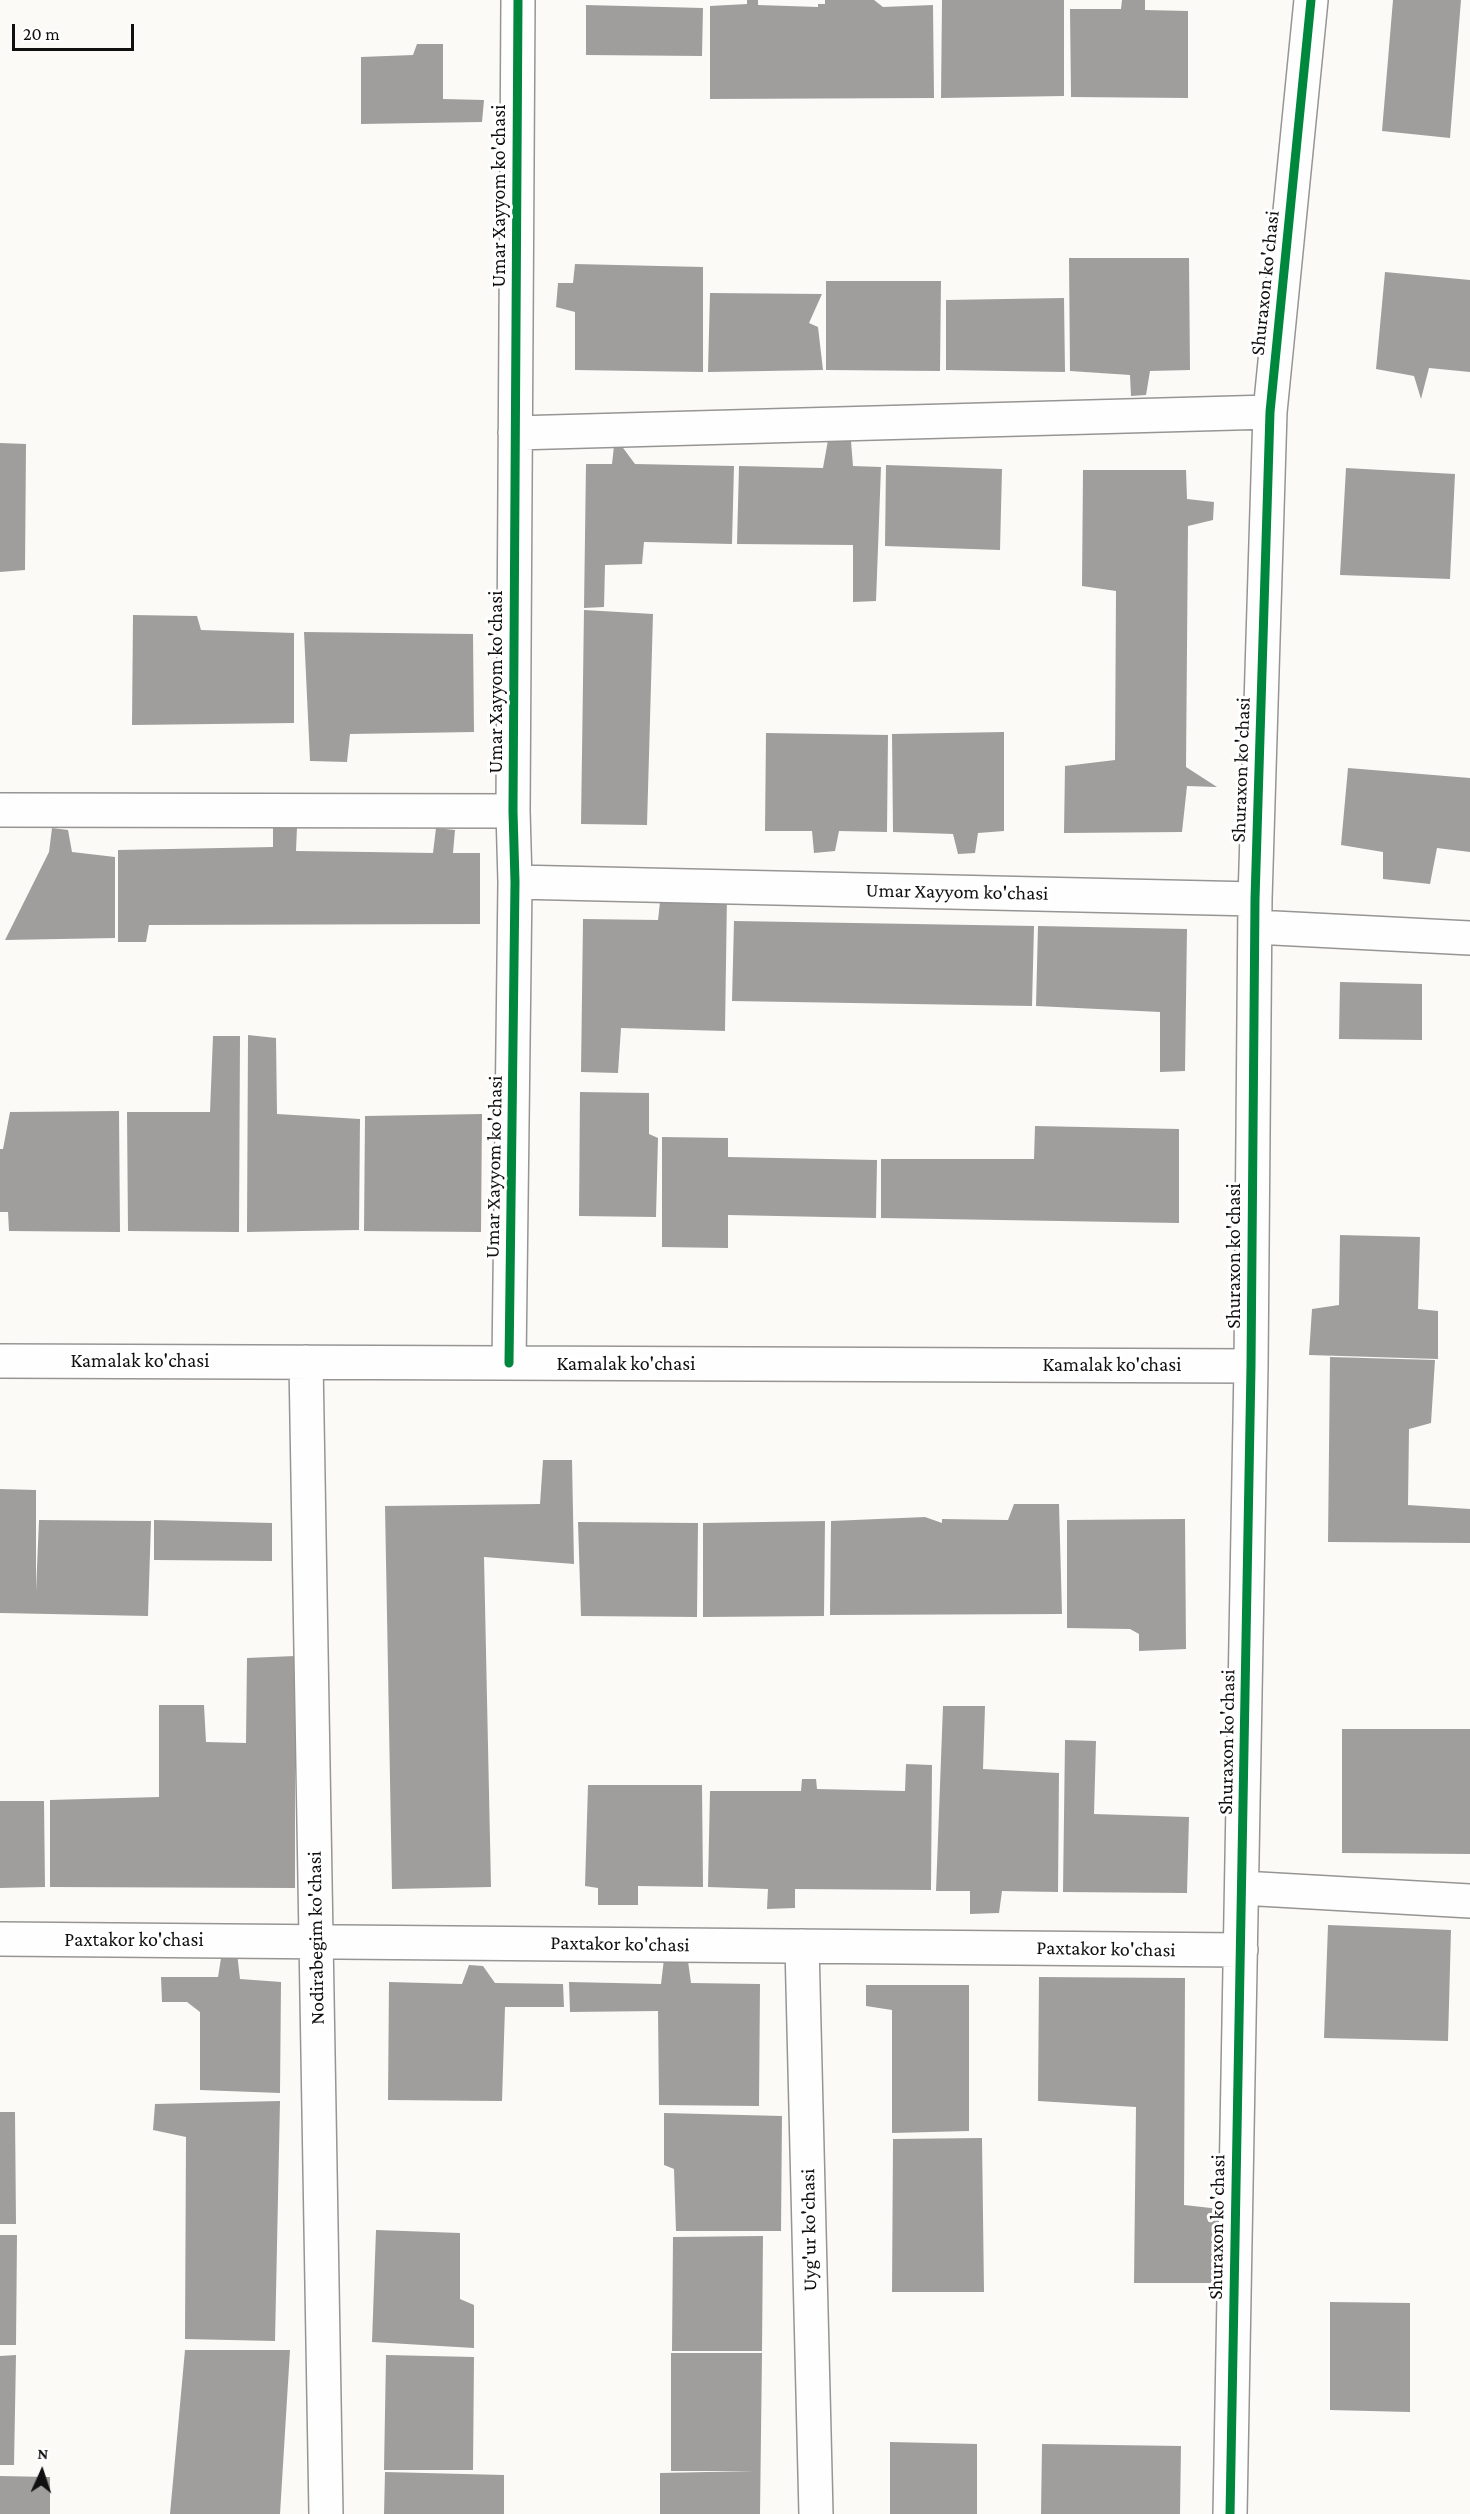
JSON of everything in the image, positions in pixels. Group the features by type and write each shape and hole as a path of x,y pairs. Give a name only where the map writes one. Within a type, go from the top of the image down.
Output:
{"street":[{"name":"Umar Xayyom ko'chasi","path":"509,1363 515,882 513,811 518,0"},
{"name":"Shuraxon ko'chasi","path":"1230,2514 1251,1366 1255,913 1270,412 1311,0"},
{"path":"515,433 1270,412"},
{"path":"0,810 513,811"},
{"name":"Umar Xayyom ko'chasi","path":"515,882 1255,913 1470,938"},
{"name":"Kamalak ko'chasi","path":"0,1361 1251,1366"},
{"name":"Nodirabegim ko'chasi","path":"306,1362 326,2514"},
{"path":"1242,1888 1470,1901"},
{"name":"Paxtakor ko'chasi","path":"0,1940 316,1940 1241,1950"},
{"name":"Uyg'ur ko'chasi","path":"802,1946 816,2514"}],"building":[{"path":"747,0 758,0 758,5 818,7 818,4 825,4 825,0 874,0 883,7 933,5 934,98 710,99 710,6 747,4"},
{"path":"942,0 1064,0 1064,96 941,98"},
{"path":"1122,0 1145,0 1145,10 1188,11 1188,98 1071,97 1070,9 1121,9"},
{"path":"1393,0 1461,0 1450,138 1382,131"},
{"path":"586,5 703,8 702,56 586,55"},
{"path":"417,44 443,44 443,99 484,100 482,122 361,124 361,57 413,55"},
{"path":"1069,258 1189,258 1190,370 1150,371 1146,395 1131,396 1130,375 1070,371"},
{"path":"575,264 703,267 703,372 575,370 575,312 556,307 558,283 573,283"},
{"path":"1385,272 1470,280 1470,372 1429,368 1421,399 1414,376 1376,369"},
{"path":"826,281 941,281 940,371 826,370"},
{"path":"710,293 822,294 809,323 818,327 823,370 708,372"},
{"path":"1064,298 1065,372 946,370 946,300"},
{"path":"615,437 635,464 734,466 732,544 644,542 642,564 605,565 604,607 584,608 586,464 612,464"},
{"path":"828,440 851,441 853,466 881,467 876,601 853,602 853,545 737,544 739,466 823,468"},
{"path":"0,443 26,444 25,570 0,572"},
{"path":"886,465 1002,469 1000,550 885,546"},
{"path":"1346,468 1455,474 1450,579 1340,575"},
{"path":"1083,470 1186,470 1187,499 1214,502 1213,520 1188,526 1186,767 1217,787 1187,786 1182,832 1064,833 1065,766 1115,760 1116,591 1082,586"},
{"path":"584,610 653,614 647,825 581,824"},
{"path":"133,615 197,616 201,630 294,633 294,723 132,725"},
{"path":"304,632 473,634 474,732 350,734 347,762 310,761"},
{"path":"1004,732 1004,831 978,833 975,853 958,854 953,834 893,832 892,734"},
{"path":"766,733 888,735 887,832 839,831 835,851 814,853 812,831 765,831"},
{"path":"1348,768 1470,778 1470,852 1437,848 1430,884 1383,879 1383,852 1341,845"},
{"path":"297,827 296,851 433,853 436,828 455,830 453,853 480,853 480,924 149,925 146,942 118,942 118,850 273,847 273,828"},
{"path":"52,828 68,830 72,852 115,857 115,938 5,940 49,852"},
{"path":"661,893 727,894 725,1031 621,1028 618,1073 581,1072 583,919 658,920"},
{"path":"734,921 1034,926 1032,1006 732,1001"},
{"path":"1038,926 1187,929 1185,1071 1160,1072 1160,1012 1036,1006"},
{"path":"1340,982 1422,984 1422,1040 1339,1039"},
{"path":"248,1035 276,1038 277,1114 360,1119 359,1230 247,1232"},
{"path":"213,1036 240,1036 239,1232 128,1231 127,1112 210,1112"},
{"path":"580,1092 649,1093 649,1134 658,1138 656,1217 579,1216"},
{"path":"119,1111 120,1232 9,1231 8,1212 0,1212 0,1149 3,1149 10,1112"},
{"path":"482,1114 481,1232 364,1231 365,1116"},
{"path":"1035,1126 1179,1129 1179,1223 881,1218 881,1159 1034,1159"},
{"path":"662,1137 728,1138 728,1157 877,1160 876,1218 728,1215 728,1248 662,1247"},
{"path":"1340,1235 1420,1237 1418,1309 1438,1311 1438,1359 1309,1355 1312,1309 1339,1305"},
{"path":"1330,1357 1435,1360 1431,1423 1409,1429 1408,1505 1470,1509 1470,1543 1328,1542"},
{"path":"543,1460 572,1460 574,1564 484,1557 491,1887 392,1889 385,1506 540,1504"},
{"path":"0,1489 36,1490 36,1591 39,1520 151,1521 148,1616 0,1613"},
{"path":"1014,1504 1059,1504 1062,1614 830,1615 831,1521 925,1517 942,1523 942,1519 1008,1520"},
{"path":"1185,1519 1186,1649 1139,1651 1139,1634 1130,1629 1067,1628 1067,1520"},
{"path":"154,1520 272,1523 272,1561 154,1560"},
{"path":"825,1521 824,1616 703,1617 703,1523"},
{"path":"578,1522 698,1523 697,1617 581,1616"},
{"path":"295,1656 295,1888 50,1887 50,1800 159,1797 159,1705 204,1705 206,1742 246,1743 247,1658"},
{"path":"943,1706 985,1706 983,1769 1059,1773 1058,1892 1002,1891 999,1913 970,1914 970,1891 936,1891"},
{"path":"1342,1729 1470,1729 1470,1854 1342,1853"},
{"path":"1065,1740 1096,1741 1094,1814 1189,1817 1187,1893 1063,1892"},
{"path":"906,1764 932,1765 931,1890 795,1889 795,1908 767,1909 768,1889 708,1887 710,1791 801,1791 802,1779 816,1779 817,1789 905,1791"},
{"path":"588,1785 702,1785 703,1887 638,1886 638,1905 598,1905 598,1888 585,1886"},
{"path":"0,1801 44,1801 45,1887 0,1888"},
{"path":"1328,1925 1451,1930 1448,2041 1324,2038"},
{"path":"222,1952 237,1953 240,1979 281,1982 280,2093 200,2090 200,2012 187,2002 162,2002 161,1977 218,1977"},
{"path":"664,1959 688,1961 691,1983 760,1984 759,2106 659,2105 658,2011 570,2012 569,1982 661,1984"},
{"path":"469,1965 483,1966 495,1983 563,1984 564,2007 505,2007 502,2101 388,2100 389,1982 462,1984"},
{"path":"1039,1977 1185,1978 1184,2205 1220,2209 1218,2283 1134,2283 1136,2107 1038,2101"},
{"path":"866,1985 969,1985 969,2131 892,2133 892,2010 866,2006"},
{"path":"280,2101 275,2341 185,2339 186,2137 153,2130 155,2104"},
{"path":"0,2112 15,2112 16,2224 0,2224"},
{"path":"664,2113 782,2116 781,2231 676,2231 674,2169 664,2165"},
{"path":"982,2138 984,2292 892,2292 893,2139"},
{"path":"376,2230 460,2233 460,2299 474,2305 474,2348 372,2342"},
{"path":"0,2235 17,2235 16,2345 0,2345"},
{"path":"763,2236 762,2351 672,2351 673,2237"},
{"path":"1330,2302 1410,2303 1410,2412 1330,2410"},
{"path":"185,2350 290,2350 280,2514 170,2514"},
{"path":"671,2353 762,2353 760,2514 660,2514 660,2473 755,2471 671,2471"},
{"path":"16,2355 14,2465 0,2465 0,2356"},
{"path":"386,2355 474,2357 473,2470 384,2470"},
{"path":"890,2442 977,2444 977,2514 890,2514"},
{"path":"1042,2444 1181,2446 1180,2514 1041,2514"},
{"path":"385,2472 504,2475 504,2514 384,2514"},
{"path":"0,2476 50,2477 50,2514 0,2514"}],"cycle path":[{"path":"509,1363 515,882 513,811 518,0"},
{"path":"1230,2514 1251,1366 1255,899 1270,412 1311,0"}]}
